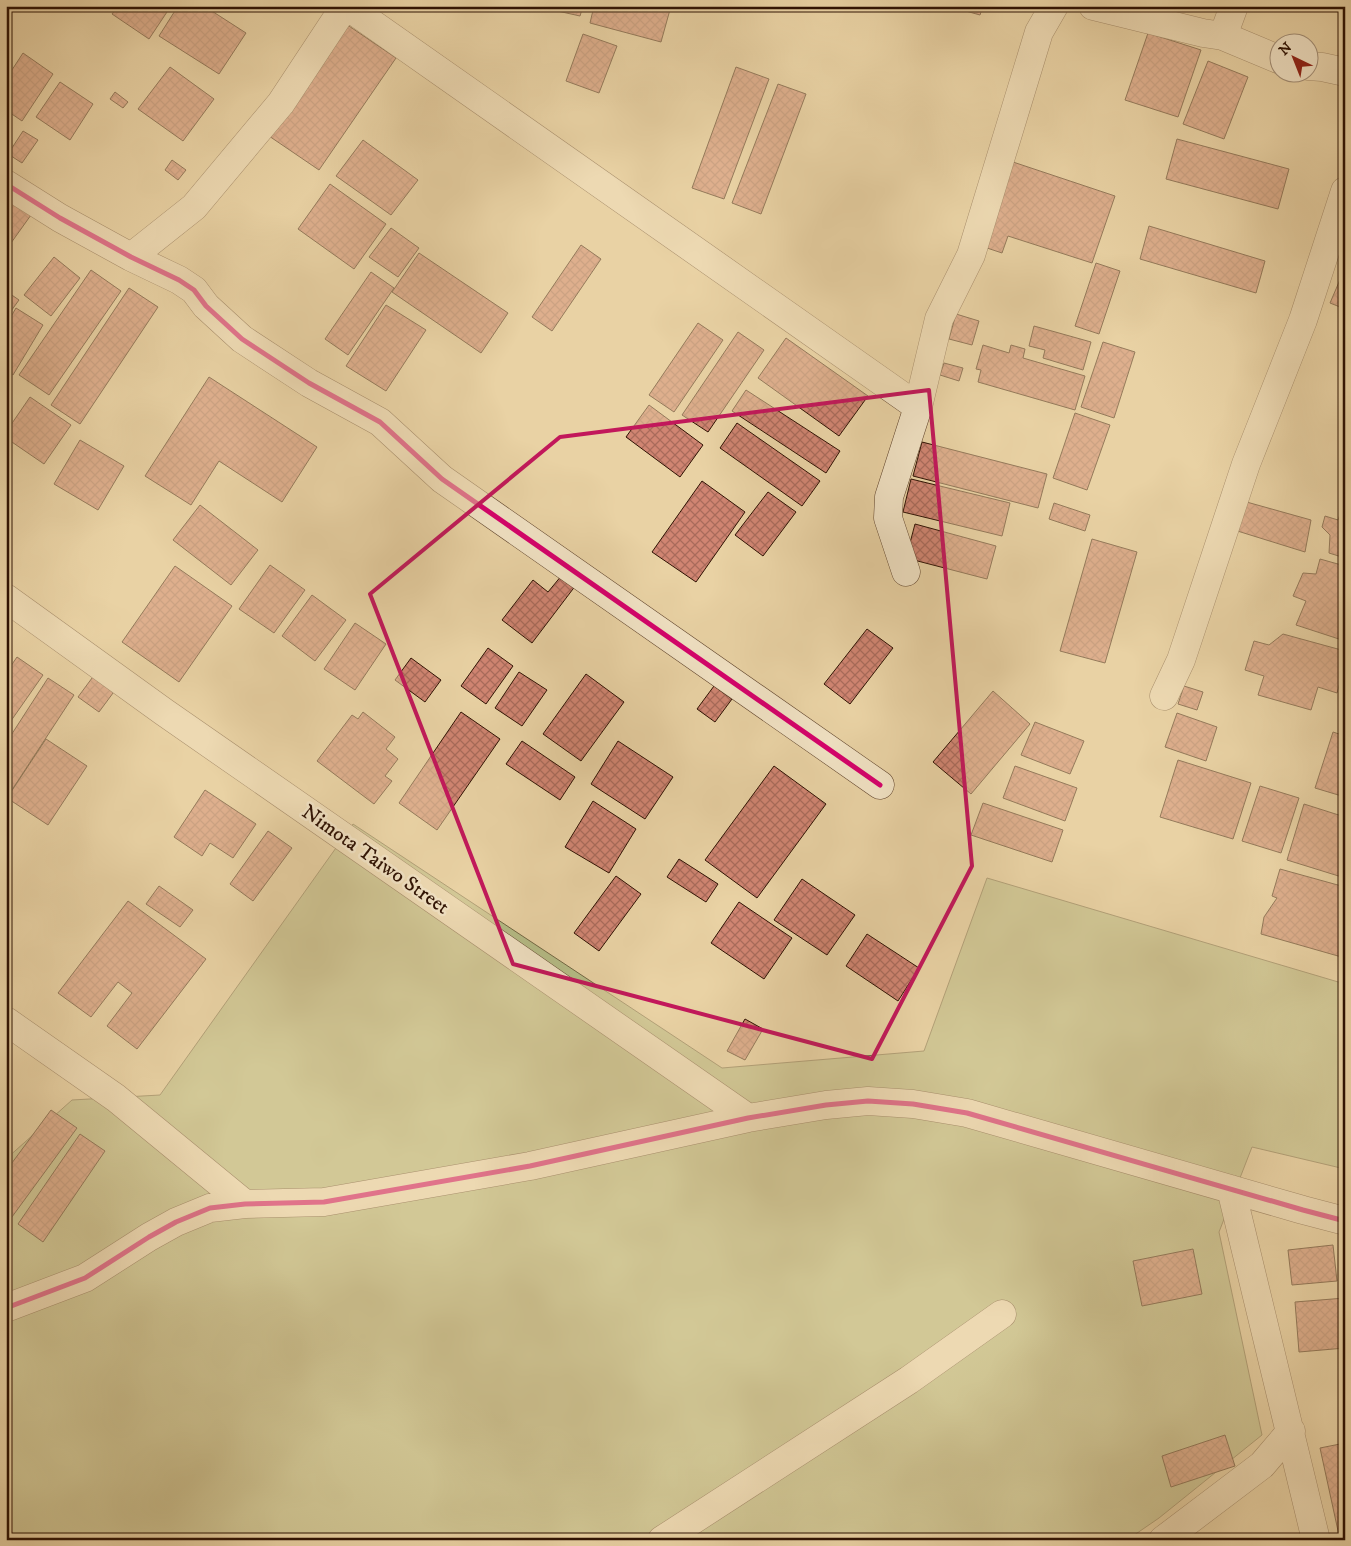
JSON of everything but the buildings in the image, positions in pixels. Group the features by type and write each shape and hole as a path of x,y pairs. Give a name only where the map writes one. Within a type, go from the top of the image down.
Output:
{"street":[{"path":"131,257 194,207 281,103 346,6 918,407"},
{"path":"906,572 888,518 889,497 918,407 939,319 971,255 1039,32 1054,6"},
{"path":"1093,6 1203,33 1223,36 1268,55"},
{"path":"1223,36 1234,6"},
{"path":"1318,67 1345,72"},
{"path":"6,184 60,218 131,257 179,280 194,290 206,306 242,339 309,383 380,422 442,480 880,785"},
{"path":"1164,696 1182,660 1246,464 1302,320 1345,191"},
{"name":"Nimota Taiwo Street","path":"6,598 164,712 748,1118"},
{"path":"6,1021 116,1098 244,1204"},
{"path":"6,1308 84,1278 149,1237 176,1222 210,1208 244,1204 324,1202 400,1190 530,1166 748,1118 826,1105 868,1101 913,1104 967,1113 1345,1221"},
{"path":"1231,1189 1316,1540"},
{"path":"662,1540 910,1380 1002,1314"},
{"path":"1163,1540 1262,1465 1291,1431"}],"highlighted area":[{"path":"929,390 972,866 872,1059 513,964 370,594 560,437"}],"green space":[{"path":"353,824 722,1068 924,1051 987,878 1345,984 1345,1169 1252,1147 1219,1232 1262,1435 1159,1518 1127,1540 6,1540 6,1159 72,1100 160,1095"}],"cycle path":[{"path":"6,184 60,218 131,257 179,280 194,290 206,306 242,339 309,383 380,422 442,479 880,785"},
{"path":"6,1308 85,1278 149,1237 176,1222 210,1208 245,1204 324,1202 530,1166 748,1118 826,1105 868,1101 913,1104 967,1113 1345,1221"}]}
